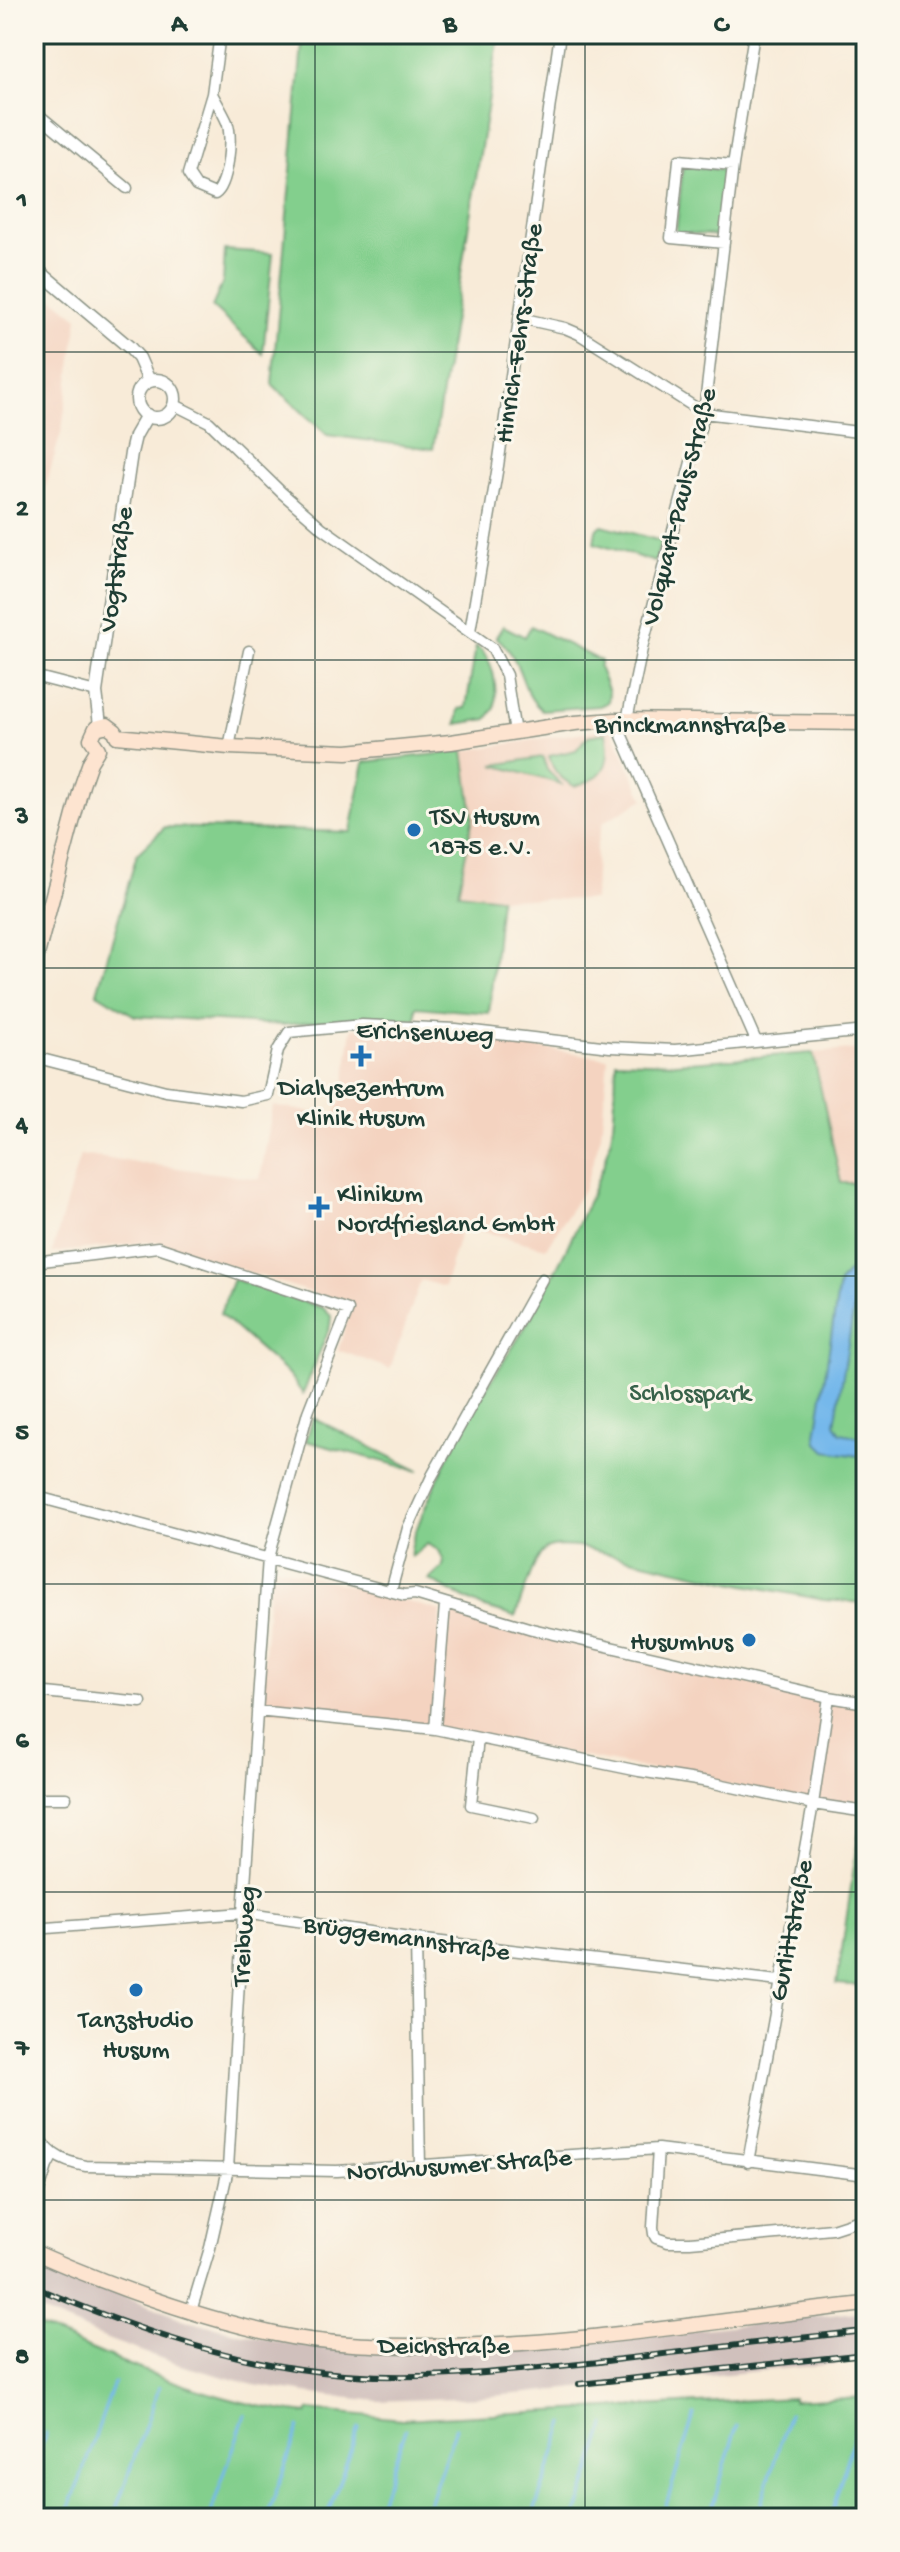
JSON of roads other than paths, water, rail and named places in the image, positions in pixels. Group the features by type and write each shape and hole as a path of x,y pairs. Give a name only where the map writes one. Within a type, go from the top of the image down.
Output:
{"main road":[{"name":"Brinckmannstraße","path":"117,736 229,747 347,752 621,720 866,723"},
{"path":"100,725 112,727 117,736 109,750 98,749 91,739 92,733 100,725"},
{"path":"34,966 82,785 98,749"},
{"name":"Deichstraße","path":"34,2252 138,2295 275,2334 385,2346 492,2346 555,2341 866,2304"}],"street":[{"path":"212,94 229,128 224,184 215,194 196,186 188,174 212,94 220,34"},
{"name":"Hinrich-Fehrs-Straße","path":"470,631 520,318 560,34"},
{"name":"Volquart-Pauls-Straße","path":"621,720 704,413 733,165 754,34"},
{"path":"34,111 127,188"},
{"path":"724,243 671,238 679,160 733,165"},
{"path":"34,267 129,347 139,358 149,381"},
{"path":"520,318 579,334 704,413 866,433"},
{"path":"149,381 167,382 173,388 175,405 165,416 152,418 138,405 137,398 143,385 149,381"},
{"path":"175,405 209,422 321,527 492,648 502,664 515,733"},
{"name":"Vogtstraße","path":"100,725 96,692 131,453 135,436 147,415"},
{"path":"229,747 249,651"},
{"path":"34,676 96,692"},
{"path":"621,720 756,1041"},
{"name":"Erichsenweg","path":"34,1057 166,1091 241,1101 268,1095 278,1050 289,1032 362,1025 456,1029 610,1047 675,1050 866,1031"},
{"name":"Treibweg","path":"34,1262 158,1247 348,1310 308,1412 268,1558 228,2169 210,2248 191,2311"},
{"path":"391,1591 408,1528 432,1476 542,1279"},
{"path":"34,1496 404,1595 415,1594 560,1636 866,1703"},
{"path":"435,1729 445,1605"},
{"path":"34,1691 141,1702"},
{"name":"Gurlittstraße","path":"748,2162 813,1804 829,1697"},
{"path":"257,1711 435,1729 866,1812"},
{"path":"478,1738 471,1805 534,1818"},
{"path":"34,1798 66,1798"},
{"name":"Brüggemannstraße","path":"34,1929 243,1913 416,1939 779,1981"},
{"path":"416,1939 420,2167"},
{"path":"34,2127 53,2155 34,2207"},
{"path":"658,2149 653,2227 656,2238 662,2240 690,2242 816,2231 866,2218"},
{"name":"Nordhusumer Straße","path":"53,2155 86,2166 337,2171 658,2149 866,2175"}],"water":[{"path":"866,1269 866,1295 855,1302 835,1424 841,1433 866,1438 866,1457 826,1451 817,1442 816,1435 839,1284 848,1272"}],"waterway":[{"path":"66,2518 114,2383"},
{"path":"113,2518 159,2387"},
{"path":"830,2518 864,2402"},
{"path":"757,2518 789,2413"},
{"path":"209,2518 245,2415"},
{"path":"662,2518 694,2415"},
{"path":"532,2518 565,2423"},
{"path":"575,2518 606,2424"},
{"path":"709,2518 737,2425"},
{"path":"267,2518 299,2427"},
{"path":"424,2518 456,2427"},
{"path":"326,2518 359,2428"},
{"path":"374,2518 406,2429"},
{"path":"34,2467 46,2433"}],"railway":[{"path":"34,2287 132,2325 231,2355 299,2369 372,2376 517,2370 866,2331"},
{"path":"579,2384 866,2354"}],"place":[{"name":"TSV Husum 1875 e.V.","path":"414,830"},
{"name":"Dialysezentrum Klinik Husum","path":"361,1056"},
{"name":"Klinikum Nordfriesland GmbH","path":"319,1207"},
{"name":"Husumhus","path":"749,1640"},
{"name":"Tanzstudio Husum","path":"136,1990"}],"park label":[{"name":"Schlosspark","path":"690,1391"}]}
